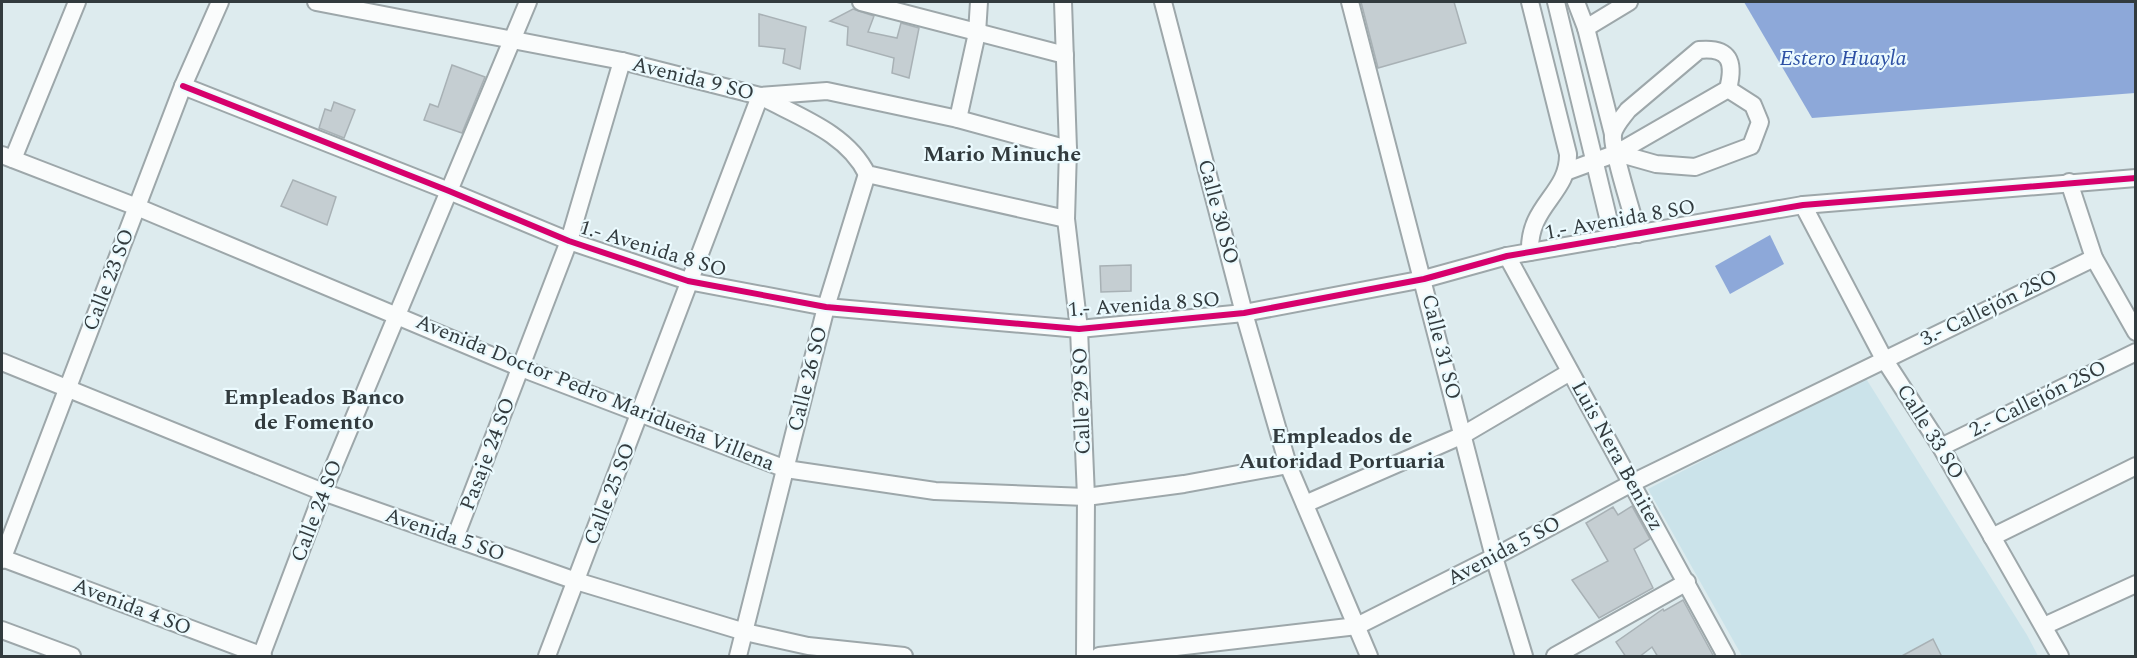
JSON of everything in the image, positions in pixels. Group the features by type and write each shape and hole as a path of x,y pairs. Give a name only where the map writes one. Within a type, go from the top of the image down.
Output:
{"street":[{"path":"7,157 77,2"},
{"name":"Calle 23 SO","path":"2,558 183,86 220,2"},
{"name":"Avenida 9 SO","path":"316,2 512,38 760,96 827,91 958,119 1068,149"},
{"name":"Calle 24 SO","path":"262,656 323,492 528,2"},
{"path":"861,2 1065,55"},
{"path":"958,119 978,33 979,2"},
{"name":"Calle 29 SO","path":"1062,2 1068,149 1066,219 1079,329 1086,497 1085,657"},
{"name":"Calle 30 SO","path":"1163,2 1244,313 1288,465 1369,657"},
{"name":"Calle 31 SO","path":"1350,2 1424,279 1494,557 1524,657"},
{"path":"1530,2 1568,154 1568,171"},
{"path":"1556,2 1613,238"},
{"path":"1576,2 1586,28 1638,234"},
{"path":"1586,28 1629,2"},
{"path":"1530,252 1530,242 1539,211 1568,171 1617,153 1728,89 1732,73 1731,63 1725,53 1711,49 1699,50 1628,110 1613,134"},
{"name":"Pasaje 24 SO","path":"455,538 569,241 622,62"},
{"name":"1.- Avenida 8 SO","path":"183,86 449,190 569,241 688,281 826,308 1079,329 1244,313 1424,279 1507,256 1803,205 2136,178"},
{"path":"1617,153 1656,164 1695,167 1751,146 1760,122 1753,105 1728,89"},
{"path":"760,96 844,142 858,156 867,174 1066,219"},
{"name":"Calle 25 SO","path":"547,657 760,96"},
{"name":"Avenida Doctor Pedro Maridueña Villena","path":"7,157 137,207 521,368 786,469 935,491 1086,497 1184,484 1288,465"},
{"name":"Calle 26 SO","path":"738,657 826,308 867,174"},
{"path":"2069,182 2094,258 2136,332"},
{"name":"Calle 33 SO","path":"1803,205 1884,359 1941,447 2060,657"},
{"name":"Luis Nera Benitez","path":"1507,256 1726,657"},
{"name":"3.- Callejón 2SO","path":"1884,359 2094,258"},
{"name":"2.- Callejón 2SO","path":"1941,447 2136,352"},
{"name":"Avenida 5 SO","path":"1099,657 1224,649 1357,626 1494,557 1632,483 1884,359"},
{"name":"Avenida 5 SO","path":"2,362 323,492 576,581 745,632 808,646 904,657"},
{"path":"1305,504 1463,435 1570,372"},
{"path":"1992,537 2136,466"},
{"name":"Avenida 4 SO","path":"2,558 262,656"},
{"path":"1555,657 1687,582"},
{"path":"2044,626 2136,584"},
{"path":"2,630 72,657"}],"shaded area":[{"path":"1865,377 2038,656 1742,656 1648,489"}],"water":[{"name":"Estero Huayla","path":"1744,2 2135,2 2135,93 1812,118"},
{"path":"1770,235 1784,264 1730,294 1715,266"}],"building":[{"path":"1361,2 1454,2 1466,43 1378,68"},
{"path":"853,9 874,16 868,32 897,38 901,23 919,28 909,78 892,73 894,58 847,45 848,27 830,21"},
{"path":"759,14 806,27 800,69 783,63 785,49 759,46"},
{"path":"452,65 485,77 462,133 424,120 430,104 438,107"},
{"path":"334,102 355,110 344,138 319,128 325,109 331,111"},
{"path":"293,180 336,197 327,225 281,206"},
{"path":"1131,265 1131,291 1101,292 1100,266"},
{"path":"1632,506 1650,539 1634,549 1653,588 1599,618 1572,580 1608,561 1586,523 1613,507 1618,515"},
{"path":"1683,600 1714,657 1658,657 1652,647 1639,657 1626,657 1616,642 1663,609 1664,611"},
{"path":"1933,639 1942,657 1900,657"}],"cycle path":[{"path":"183,86 569,241 688,281 826,307 1079,329 1244,313 1424,279 1507,256 1803,205 2136,178"}],"district":[{"name":"Mario Minuche","path":"1002,154"},
{"name":"Empleados Banco de Fomento","path":"314,410"},
{"name":"Empleados de Autoridad Portuaria","path":"1342,449"}]}
